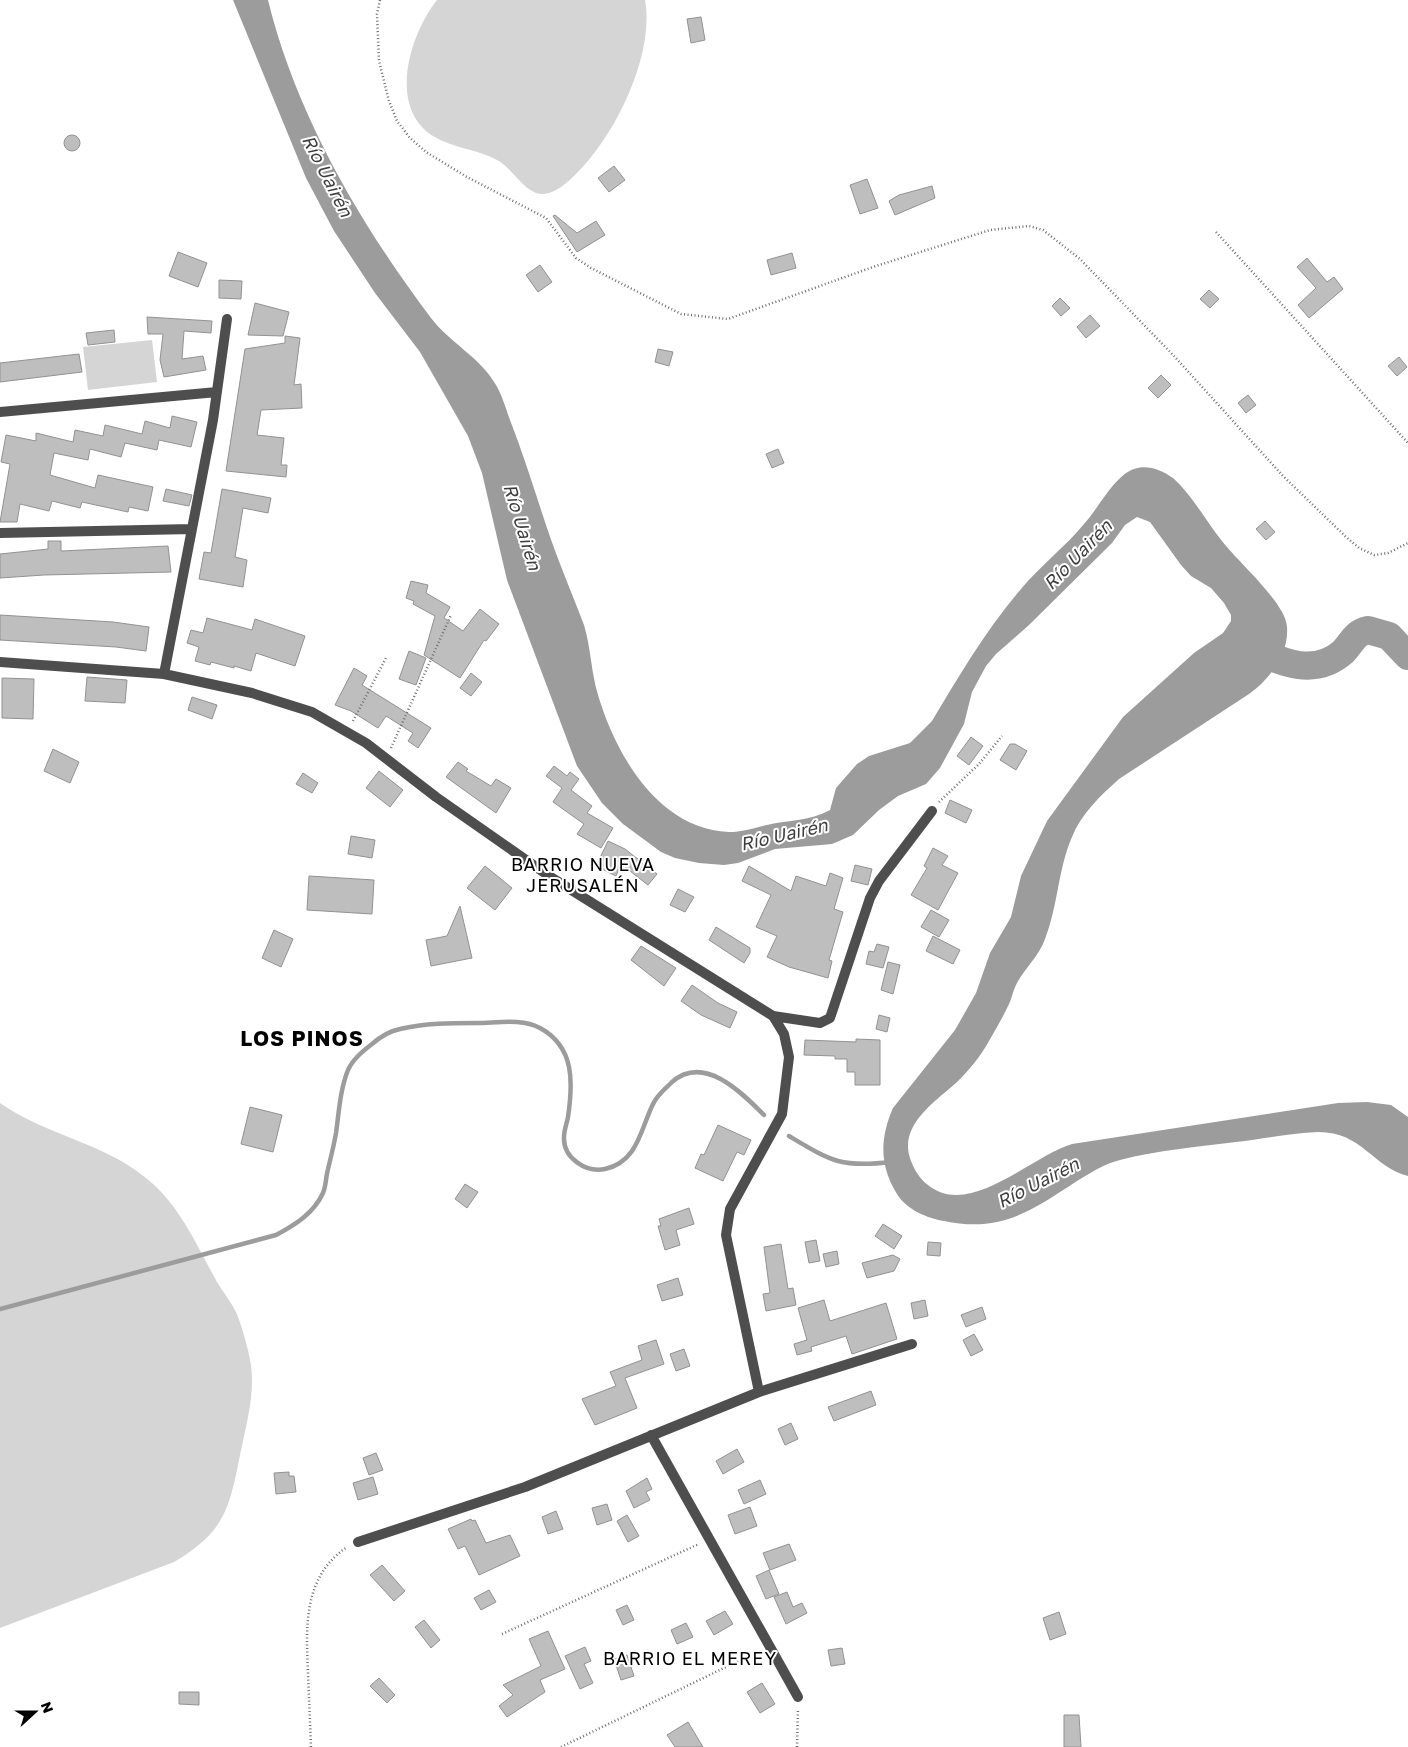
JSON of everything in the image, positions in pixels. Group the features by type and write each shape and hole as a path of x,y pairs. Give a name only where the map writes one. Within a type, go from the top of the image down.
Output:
{"street":[{"path":"164,674 192,529 227,319"},
{"path":"0,412 216,392"},
{"path":"0,533 192,529"},
{"path":"0,662 164,674 252,693 312,712 348,731 444,803 549,876 773,1016 820,1023 830,1018 870,898 880,881 932,811"},
{"path":"759,1392 726,1235 730,1209 782,1114 789,1057 784,1034 773,1016"},
{"path":"358,1542 525,1487 759,1392 912,1344"},
{"path":"651,1435 798,1697"}],"path":[{"path":"380,0 377,14 379,61 389,101 397,121 410,138 426,152 467,177 546,218 576,258 591,268 680,314 728,319 873,267 990,230 1029,226 1043,230 1080,259 1174,356 1283,476 1346,537 1360,548 1374,555 1388,553 1408,543"},
{"path":"1216,232 1408,443"},
{"path":"386,759 451,615"},
{"path":"348,731 387,656"},
{"path":"932,811 951,789 979,764 1002,736"},
{"path":"502,1634 710,1539"},
{"path":"311,1747 306,1625 309,1602 314,1585 330,1561 345,1548 358,1542"},
{"path":"560,1747 770,1646"},
{"path":"797,1747 798,1697"}],"shaded area":[{"path":"437,0 645,0 647,22 644,45 629,93 605,139 591,158 561,187 553,192 537,193 525,186 497,160 440,140 419,123 410,107 407,89 408,70 412,50 419,32 427,14"},
{"path":"152,340 157,382 88,390 83,347"},
{"path":"0,1103 19,1115 117,1159 136,1170 163,1194 181,1217 237,1314 251,1365 252,1388 232,1491 222,1518 204,1540 174,1562 0,1628"}],"water":[{"name":"Río Uairén","path":"233,0 268,0 280,43 295,85 313,127 356,207 431,318 482,366 498,389 520,447 551,540 584,625 598,695 606,718 629,764 644,785 661,803 681,818 704,828 734,832 807,818 830,810 836,788 857,764 869,756 910,743 932,721 974,654 1008,605 1028,581 1077,532 1120,478 1134,469 1144,467 1154,469 1173,478 1193,500 1222,541 1260,582 1279,606 1285,617 1287,627 1285,647 1277,665 1264,681 1249,694 1119,779 1099,798 1081,820 1067,849 1053,914 1042,945 1014,988 1010,1002 986,1047 957,1082 920,1116 909,1137 908,1148 911,1161 923,1180 928,1185 945,1193 962,1195 1000,1182 1072,1144 1338,1103 1367,1102 1391,1105 1408,1117 1408,1176 1396,1172 1346,1138 1318,1132 1178,1149 1120,1160 1092,1172 1030,1210 999,1222 964,1224 938,1220 912,1209 901,1200 887,1173 883,1151 886,1130 893,1108 955,1030 976,993 990,953 1011,917 1021,876 1047,821 1123,717 1194,653 1223,633 1231,621 1231,615 1224,603 1211,588 1191,576 1181,565 1150,522 1137,517 1125,525 1112,543 1029,625 996,654 986,666 972,692 964,724 940,768 926,784 898,796 879,810 853,835 832,844 775,849 738,863 724,865 699,863 675,858 661,852 623,824 602,803 577,766 507,580 482,473 468,436 420,352 375,293 334,231 306,178"}],"building":[{"path":"701,17 705,40 691,43 687,19"},
{"path":"72,135 80,143 72,151 64,143"},
{"path":"614,166 625,180 609,192 598,178"},
{"path":"867,179 878,208 860,214 850,185"},
{"path":"932,186 935,198 895,215 889,201 899,195"},
{"path":"555,215 577,233 596,221 605,235 577,252 553,216"},
{"path":"178,252 207,263 198,287 169,276"},
{"path":"792,253 796,268 771,275 767,260"},
{"path":"1307,258 1327,282 1334,277 1343,289 1309,318 1298,305 1316,288 1297,267"},
{"path":"540,265 552,282 538,292 526,275"},
{"path":"219,280 242,281 241,299 219,298"},
{"path":"1209,290 1219,299 1210,308 1200,299"},
{"path":"1060,298 1070,308 1061,316 1052,306"},
{"path":"255,303 289,312 283,336 248,335"},
{"path":"1090,315 1100,326 1086,338 1077,327"},
{"path":"147,317 212,321 211,333 184,331 182,359 203,356 206,370 164,377 160,360 163,334 148,334"},
{"path":"114,330 115,342 88,345 86,333"},
{"path":"285,336 300,338 294,385 301,384 302,408 261,410 257,435 284,438 281,465 287,465 286,477 226,471 245,349 285,343"},
{"path":"658,349 673,352 669,366 655,362"},
{"path":"79,354 82,372 0,382 0,363"},
{"path":"1399,357 1407,367 1397,376 1388,366"},
{"path":"1161,375 1171,385 1158,398 1148,388"},
{"path":"1248,395 1256,405 1246,413 1238,403"},
{"path":"172,416 197,422 191,447 159,440 157,450 125,443 121,457 90,449 88,460 54,453 50,475 95,488 98,475 153,487 148,511 129,507 128,512 82,502 80,508 52,501 49,511 20,504 17,522 0,522 10,464 1,462 6,435 36,441 36,433 73,442 75,430 103,436 105,425 142,434 145,421 170,428"},
{"path":"778,449 784,463 772,468 766,454"},
{"path":"166,489 192,495 189,506 163,501"},
{"path":"222,489 271,498 268,513 243,508 235,557 247,560 243,587 199,579 204,552 211,553"},
{"path":"1265,521 1275,532 1266,540 1256,529"},
{"path":"48,541 61,541 61,551 168,546 171,572 0,578 0,554 48,549"},
{"path":"411,581 428,585 426,593 450,607 444,618 463,631 480,609 499,624 486,641 484,640 460,678 424,655 435,616 413,604 414,601 406,598"},
{"path":"0,615 113,622 149,627 146,651 116,647 0,640"},
{"path":"207,618 252,630 255,619 305,636 295,666 256,653 251,671 234,666 234,668 211,662 210,665 195,661 199,647 187,643 191,630 203,633"},
{"path":"409,651 426,658 416,685 399,679"},
{"path":"354,668 367,676 362,685 431,728 418,748 408,741 413,733 386,716 378,728 351,711 335,705"},
{"path":"471,673 482,682 471,696 460,688"},
{"path":"87,677 127,680 125,703 85,701"},
{"path":"2,678 34,679 33,719 2,718"},
{"path":"192,697 217,705 212,719 188,710"},
{"path":"971,737 983,746 969,765 957,756"},
{"path":"1010,744 1015,744 1027,751 1016,770 1000,760"},
{"path":"53,749 79,762 70,783 44,771"},
{"path":"458,762 468,769 466,771 491,786 496,779 511,788 496,813 446,777"},
{"path":"554,766 567,776 570,772 579,779 571,790 592,806 587,813 613,828 601,848 577,834 584,824 553,802 562,788 546,776"},
{"path":"379,771 403,790 390,807 366,788"},
{"path":"303,773 318,783 312,793 296,784"},
{"path":"950,800 972,810 966,823 945,813"},
{"path":"351,836 375,840 372,858 348,854"},
{"path":"608,841 625,849 657,874 648,885 621,864 616,876 596,866"},
{"path":"933,848 948,856 942,865 958,873 938,910 911,895 927,868 924,866"},
{"path":"855,865 872,869 868,885 851,881"},
{"path":"485,866 512,888 495,910 467,888"},
{"path":"749,866 791,891 796,876 826,886 830,873 843,878 834,909 843,912 829,960 832,961 828,978 789,967 767,957 777,936 756,927 771,895 742,881"},
{"path":"309,876 374,880 372,914 307,910"},
{"path":"678,889 694,897 685,912 670,905"},
{"path":"460,906 472,958 431,966 426,940 447,936"},
{"path":"931,910 949,920 939,937 921,927"},
{"path":"716,927 750,948 750,953 744,963 709,940"},
{"path":"274,930 293,939 281,967 262,958"},
{"path":"933,936 960,950 953,964 926,951"},
{"path":"877,944 889,947 883,968 866,964 869,951 874,952"},
{"path":"641,946 676,968 664,986 631,960"},
{"path":"888,962 900,965 893,994 881,990"},
{"path":"692,985 718,1003 737,1012 730,1028 701,1015 681,1001"},
{"path":"879,1015 890,1018 887,1032 876,1029"},
{"path":"856,1039 880,1040 880,1085 855,1085 855,1072 847,1072 847,1059 835,1059 835,1056 804,1055 805,1040 856,1042"},
{"path":"250,1107 282,1115 273,1152 241,1144"},
{"path":"718,1125 751,1140 744,1155 737,1152 723,1181 695,1168 701,1154 704,1155"},
{"path":"465,1184 478,1192 467,1208 455,1199"},
{"path":"689,1208 694,1224 676,1230 680,1245 665,1250 658,1226 661,1226 659,1219"},
{"path":"883,1224 902,1236 894,1249 875,1236"},
{"path":"816,1240 820,1261 809,1263 805,1242"},
{"path":"928,1242 941,1243 940,1256 927,1255"},
{"path":"781,1244 788,1289 793,1288 796,1305 766,1311 763,1294 770,1293 764,1247"},
{"path":"837,1251 839,1264 826,1267 823,1254"},
{"path":"893,1255 900,1259 894,1271 867,1278 862,1263"},
{"path":"678,1278 683,1295 662,1301 657,1285"},
{"path":"824,1300 830,1321 886,1303 897,1339 852,1354 846,1336 811,1347 812,1351 797,1355 794,1344 807,1340 798,1308"},
{"path":"925,1300 928,1316 914,1319 911,1303"},
{"path":"982,1307 986,1319 966,1327 961,1315"},
{"path":"974,1334 983,1350 971,1356 963,1340"},
{"path":"656,1340 664,1364 625,1378 637,1408 595,1425 582,1399 616,1386 610,1372 642,1360 638,1346"},
{"path":"684,1349 690,1366 676,1371 670,1354"},
{"path":"871,1391 876,1405 834,1421 828,1407"},
{"path":"791,1423 798,1439 785,1445 778,1429"},
{"path":"737,1449 744,1462 723,1474 716,1461"},
{"path":"376,1453 383,1470 369,1475 363,1458"},
{"path":"289,1472 289,1476 294,1476 296,1492 276,1494 274,1473"},
{"path":"373,1477 378,1494 358,1500 353,1483"},
{"path":"647,1478 652,1489 646,1492 650,1500 634,1508 626,1491"},
{"path":"760,1480 766,1494 744,1504 738,1490"},
{"path":"607,1504 612,1520 597,1525 592,1508"},
{"path":"750,1507 757,1526 735,1534 728,1515"},
{"path":"556,1511 563,1529 548,1534 542,1517"},
{"path":"627,1515 639,1536 628,1542 617,1521"},
{"path":"471,1519 472,1521 475,1520 486,1543 510,1535 520,1556 479,1575 465,1546 458,1549 448,1529"},
{"path":"789,1544 796,1560 770,1570 763,1553"},
{"path":"382,1565 405,1591 394,1601 370,1575"},
{"path":"769,1570 779,1594 766,1599 756,1576"},
{"path":"489,1590 496,1602 481,1610 474,1598"},
{"path":"787,1592 793,1607 802,1603 807,1613 786,1624 774,1597"},
{"path":"627,1605 634,1620 623,1625 616,1610"},
{"path":"725,1611 733,1624 714,1635 706,1621"},
{"path":"1059,1612 1066,1634 1050,1640 1043,1618"},
{"path":"424,1620 440,1640 431,1648 415,1627"},
{"path":"686,1623 693,1637 677,1644 671,1630"},
{"path":"548,1631 565,1669 540,1680 545,1692 507,1717 499,1706 513,1695 503,1685 541,1666 529,1639"},
{"path":"585,1647 591,1661 584,1664 593,1683 580,1689 565,1656"},
{"path":"842,1648 845,1664 831,1666 828,1650"},
{"path":"627,1655 634,1676 621,1680 614,1659"},
{"path":"379,1678 395,1695 387,1703 370,1686"},
{"path":"762,1683 775,1704 760,1713 747,1692"},
{"path":"179,1692 199,1692 199,1705 179,1704"},
{"path":"1064,1715 1079,1715 1081,1747 1064,1747"},
{"path":"688,1722 703,1747 675,1747 667,1735"}],"waterway":[{"path":"1246,646 1270,657 1307,666 1331,660 1343,652 1359,633 1368,630 1389,636 1408,656"},
{"path":"0,1309 276,1235 297,1223 315,1207 324,1190 335,1138 341,1093 350,1066 365,1049 396,1030 438,1024 509,1022 525,1023 540,1028 560,1045 569,1067 571,1091 564,1134 567,1151 577,1162 590,1169 605,1169 616,1165 632,1152 653,1104 661,1092 684,1074 697,1072 721,1079 744,1096 764,1115"},
{"path":"789,1136 837,1161 860,1164 891,1162"}],"district":[{"name":"BARRIO NUEVA JERUSALÉN","path":"583,875"},
{"name":"LOS PINOS","path":"302,1039"},
{"name":"BARRIO EL MEREY","path":"690,1659"}]}
